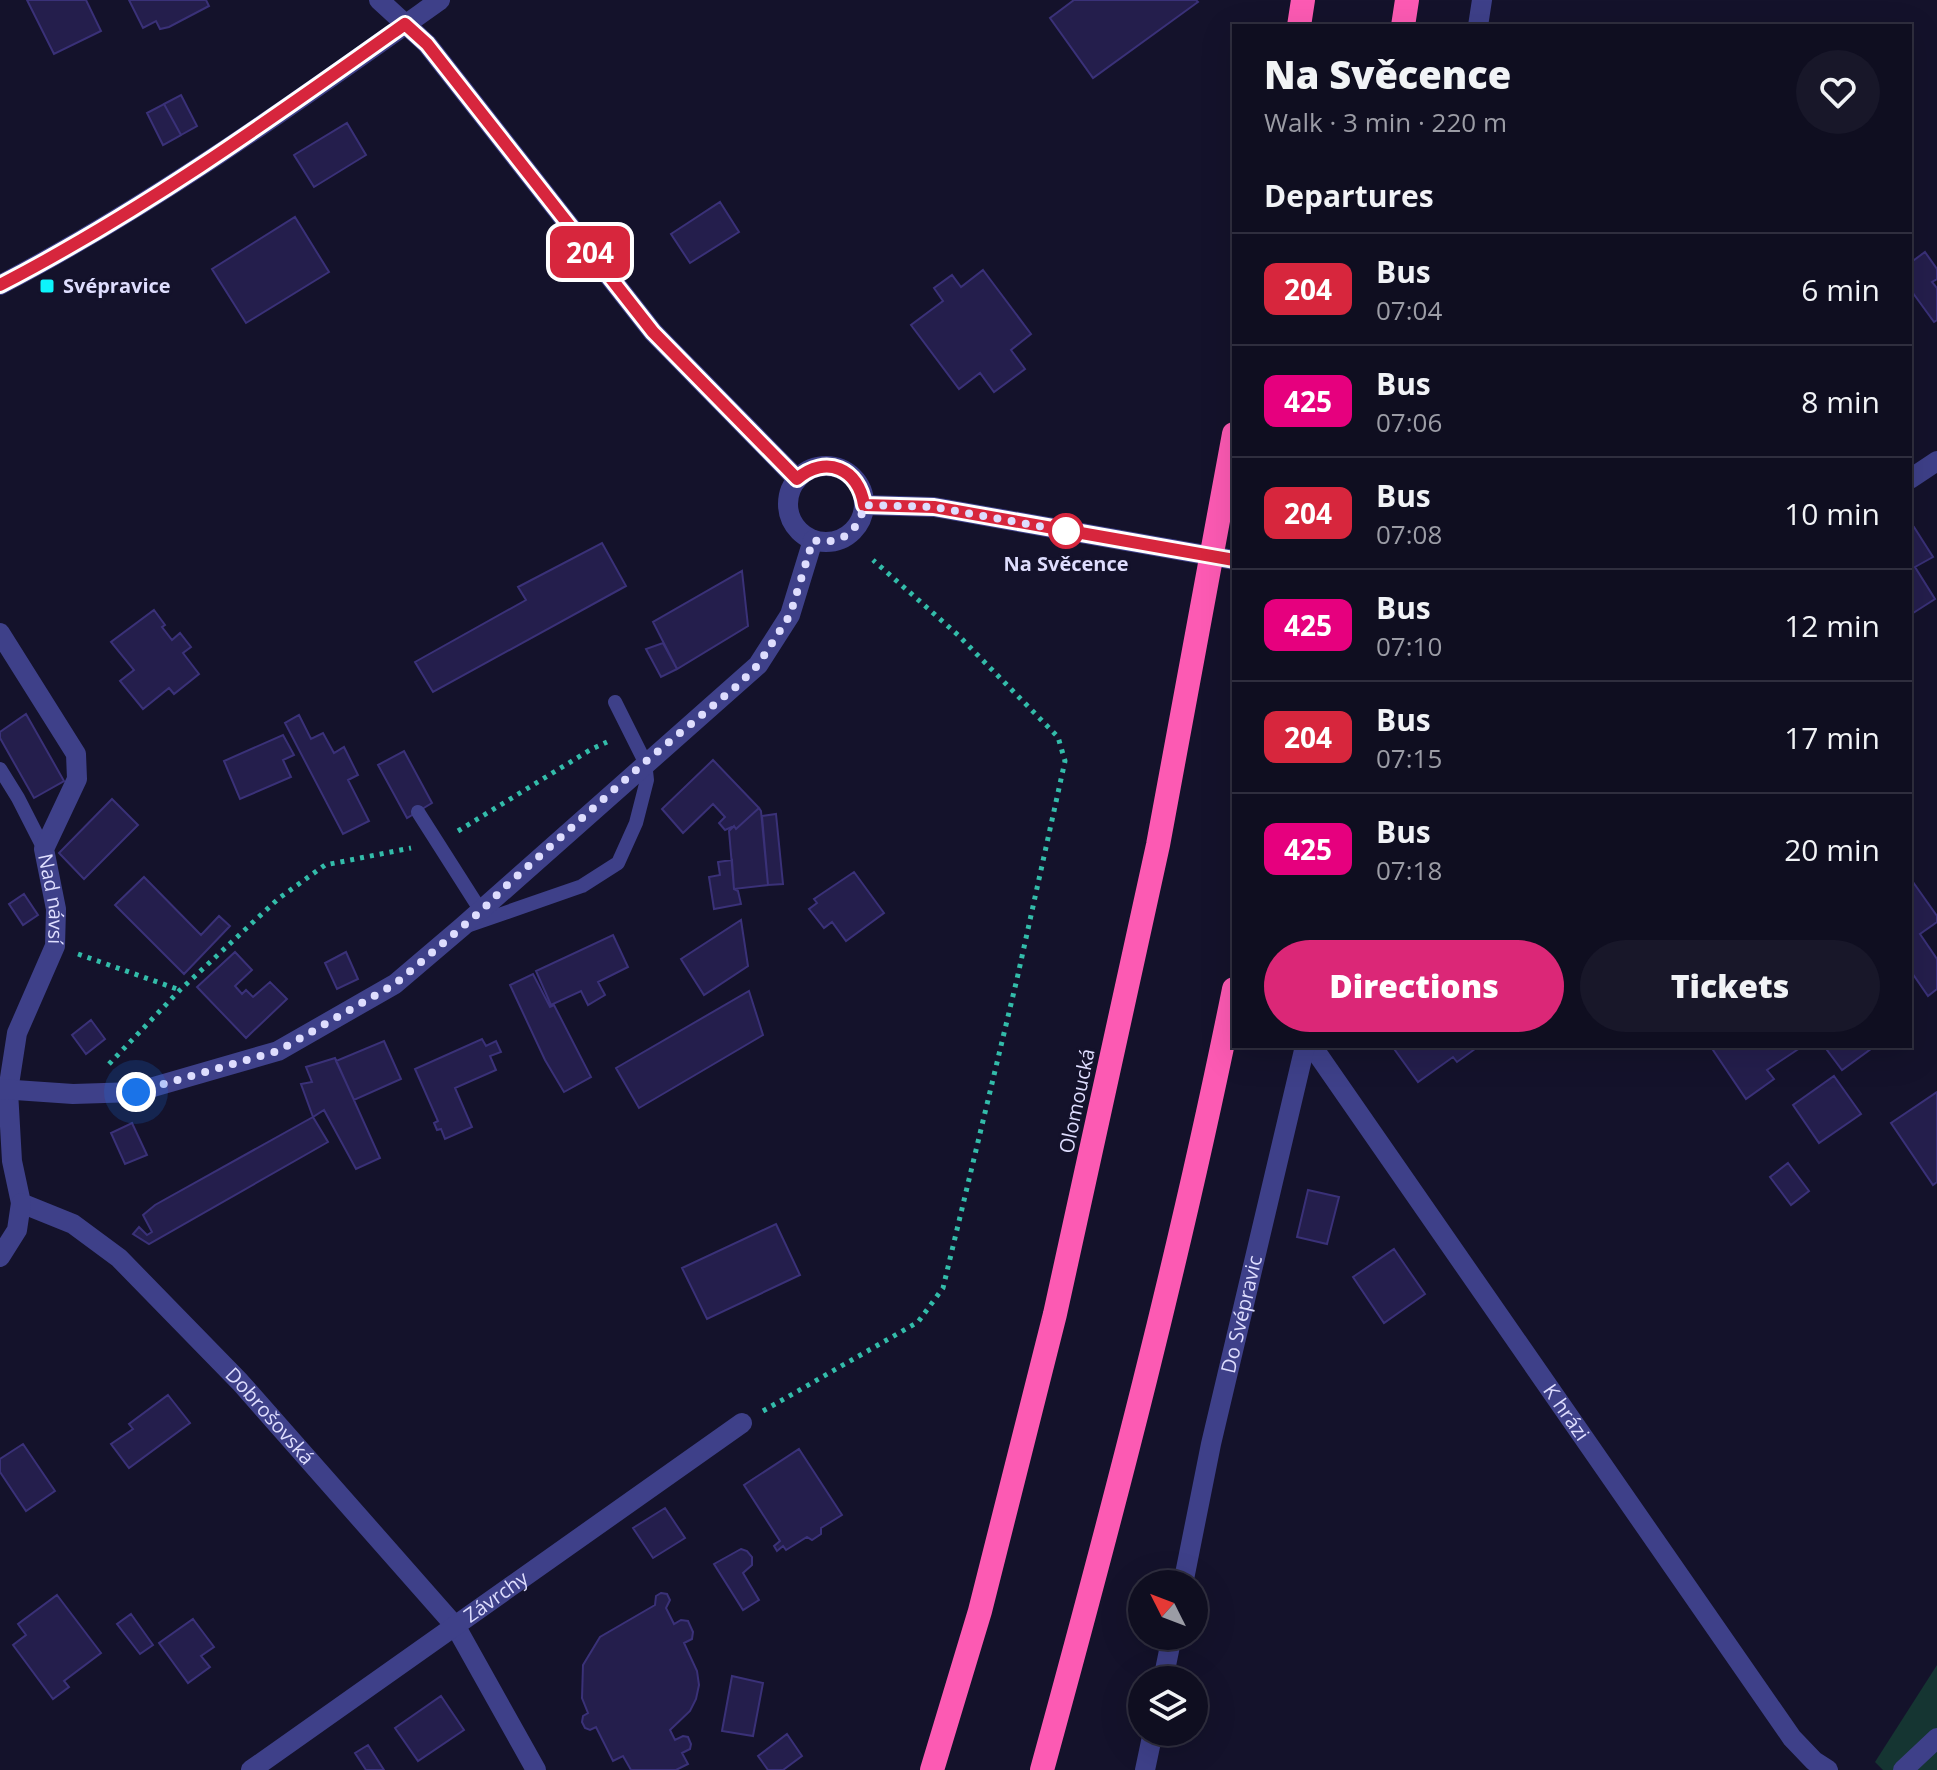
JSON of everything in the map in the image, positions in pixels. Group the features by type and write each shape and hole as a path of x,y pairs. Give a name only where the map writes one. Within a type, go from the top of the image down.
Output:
{"highway":[{"path":"1299,24 1303,0"},
{"path":"1403,24 1407,0"},
{"name":"Olomoucká","path":"932,1770 980,1611 1055,1314 1158,845 1232,445"},
{"path":"1042,1770 1139,1408 1204,1137 1232,999"}],"street":[{"path":"379,0 427,44 653,332 797,479"},
{"path":"0,285 73,248 207,163 440,0"},
{"path":"1478,24 1482,0"},
{"path":"1912,478 1937,461"},
{"path":"831,466 848,473 860,487 864,505 860,521 851,534 829,543 813,540 793,525 787,510 789,493 797,479 812,468 831,466"},
{"path":"864,505 934,507 1232,560"},
{"path":"0,1257 17,1230 21,1203 12,1161 4,1090 73,1094 136,1092 278,1051 395,984 758,665 790,615 813,540"},
{"name":"Nad návsí","path":"0,633 76,754 77,779 44,849 56,909 55,946 17,1033 4,1090"},
{"name":"Do Svépravic","path":"1186,1570 1211,1444 1305,1048"},
{"name":"K hrázi","path":"1313,1048 1792,1738 1814,1761 1828,1770"},
{"name":"Dobrošovská","path":"21,1203 73,1224 119,1258 240,1382 456,1627 536,1770"},
{"name":"Závrchy","path":"251,1770 742,1423"},
{"path":"1903,1770 1937,1738"},
{"path":"1145,1770 1150,1746"}],"lane":[{"path":"462,927 582,886 618,863 636,823 647,780 645,762 615,702"},
{"path":"0,769 44,849"},
{"path":"418,812 481,911"}],"path":[{"path":"742,1423 918,1322 943,1288 1017,979 1065,761 1058,737 958,635 873,560"},
{"path":"73,1094 110,1063 180,990 278,899 325,865 438,843 590,750 630,732"},
{"path":"55,946 180,990"}],"green space":[{"path":"1937,1665 1937,1770 1883,1770 1875,1762"}],"building":[{"path":"27,0 86,0 101,31 54,54"},
{"path":"129,0 206,0 209,6 169,27 160,29 156,21 143,28"},
{"path":"1074,0 1198,2 1093,78 1050,18"},
{"path":"181,95 197,126 181,135 164,104"},
{"path":"164,104 181,135 163,145 147,113"},
{"path":"347,123 366,155 314,187 294,155"},
{"path":"720,202 739,232 690,263 671,234"},
{"path":"295,217 329,272 246,323 212,269"},
{"path":"1925,252 1937,269 1937,279 1932,282 1937,288 1937,320 1934,322 1912,292 1912,262"},
{"path":"983,270 1031,334 1011,350 1025,369 994,392 980,373 959,389 911,325 943,301 934,288 952,275 961,287"},
{"path":"1912,528 1933,557 1915,567 1935,599 1912,614"},
{"path":"602,543 626,586 433,692 415,662 526,600 518,587"},
{"path":"742,571 748,626 677,669 653,622"},
{"path":"154,610 172,640 180,633 191,647 183,653 199,674 174,694 169,688 143,709 120,681 134,670 111,642"},
{"path":"663,643 677,669 661,677 646,649"},
{"path":"26,714 64,781 34,798 0,738 0,732"},
{"path":"299,715 311,739 323,733 334,753 344,747 358,775 348,780 369,821 343,834 285,723"},
{"path":"283,735 294,755 283,760 291,777 240,799 224,761"},
{"path":"404,751 432,803 407,818 378,765"},
{"path":"713,760 759,808 736,829 734,826 725,830 719,823 725,817 713,804 683,833 662,809"},
{"path":"112,799 138,825 84,879 59,853"},
{"path":"759,808 768,885 734,889 729,831 734,826 736,829"},
{"path":"776,814 783,884 768,885 762,816"},
{"path":"732,860 734,889 738,891 741,904 714,909 709,877 720,875 718,862"},
{"path":"854,872 884,913 846,941 832,922 824,928 809,909 817,903 814,899"},
{"path":"144,877 201,935 219,916 230,926 184,974 115,905"},
{"path":"1912,883 1937,916 1937,922 1920,934 1937,959 1937,989 1928,996 1912,973"},
{"path":"24,894 38,915 23,925 9,904"},
{"path":"741,920 748,966 704,995 681,959"},
{"path":"613,935 628,967 598,982 605,995 588,1005 581,991 551,1005 536,971"},
{"path":"235,952 252,970 235,986 242,994 246,990 253,997 270,982 287,999 246,1038 197,987"},
{"path":"346,952 358,979 337,989 325,963"},
{"path":"533,974 550,1007 554,1005 591,1077 564,1092 545,1060 510,985"},
{"path":"749,991 763,1035 639,1108 616,1068"},
{"path":"91,1020 105,1039 86,1054 72,1035"},
{"path":"482,1039 486,1046 496,1041 501,1052 490,1056 496,1070 455,1088 472,1127 445,1139 434,1123 438,1121 415,1069"},
{"path":"384,1041 401,1079 354,1100 336,1061"},
{"path":"1393,1048 1475,1049 1457,1062 1453,1057 1418,1082"},
{"path":"1800,1048 1767,1070 1774,1079 1746,1099 1713,1050"},
{"path":"1826,1048 1872,1048 1842,1070"},
{"path":"335,1058 380,1158 356,1169 324,1110 313,1117 301,1084 312,1082 306,1067"},
{"path":"1834,1076 1861,1114 1819,1143 1793,1105"},
{"path":"1937,1092 1937,1182 1933,1185 1891,1123"},
{"path":"313,1117 328,1142 149,1244 133,1234 139,1227 147,1235 152,1232 143,1215 155,1205"},
{"path":"132,1123 147,1155 125,1164 111,1133"},
{"path":"1788,1163 1809,1191 1791,1205 1770,1177"},
{"path":"1308,1190 1339,1197 1327,1244 1297,1237"},
{"path":"776,1224 800,1275 707,1319 682,1268"},
{"path":"1394,1249 1425,1294 1384,1323 1353,1277"},
{"path":"168,1395 190,1423 129,1468 111,1444 133,1429 129,1424"},
{"path":"23,1444 55,1491 26,1511 0,1472 0,1459"},
{"path":"799,1449 842,1515 821,1528 821,1534 812,1540 807,1537 786,1550 783,1546 777,1551 774,1546 780,1541 744,1485"},
{"path":"665,1508 685,1538 653,1558 633,1528"},
{"path":"741,1549 752,1557 752,1565 743,1573 759,1600 743,1610 714,1564"},
{"path":"667,1594 670,1600 666,1608 674,1624 681,1620 688,1621 693,1632 692,1639 684,1643 697,1671 699,1685 696,1699 690,1711 670,1730 675,1740 688,1737 690,1749 682,1753 688,1764 676,1770 631,1770 623,1756 613,1761 596,1727 590,1730 582,1722 583,1716 588,1713 582,1698 583,1665 600,1637 655,1605 656,1596"},
{"path":"57,1595 101,1653 64,1681 69,1687 53,1699 13,1645 26,1635 18,1624"},
{"path":"131,1614 153,1645 140,1654 117,1624"},
{"path":"193,1619 214,1647 201,1656 210,1667 188,1683 159,1643"},
{"path":"732,1676 763,1683 753,1736 722,1731"},
{"path":"441,1696 464,1730 418,1761 395,1728"},
{"path":"787,1734 802,1756 783,1770 768,1770 758,1756"},
{"path":"368,1745 384,1770 366,1770 355,1753"}],"bus line":[{"name":"204","path":"0,285 73,248 207,163 405,24 427,44 653,332 797,479 812,468 831,466 848,473 855,480 864,505 934,507 1232,560"}],"place":[{"name":"Svépravice","path":"47,286"},
{"name":"Na Svěcence","path":"1066,531"}],"route":[{"path":"136,1092 278,1051 395,984 758,665 790,615 813,540 829,543 851,534 860,521 864,505 934,507 1077,533 1066,531"}]}
